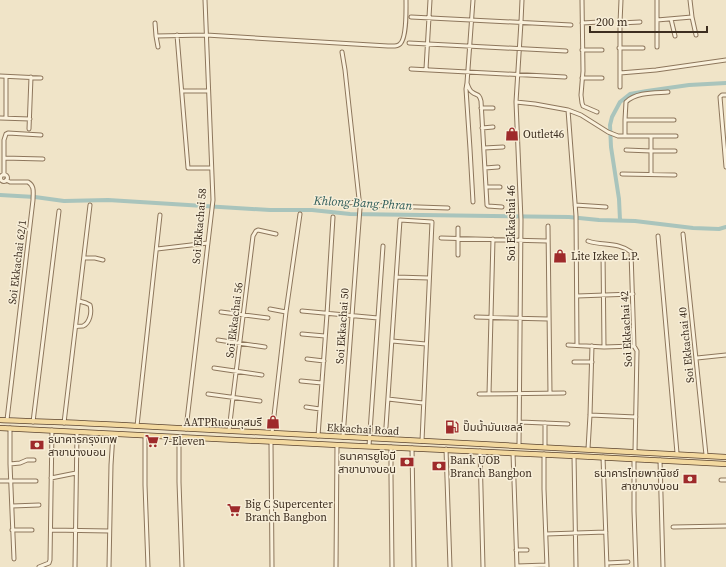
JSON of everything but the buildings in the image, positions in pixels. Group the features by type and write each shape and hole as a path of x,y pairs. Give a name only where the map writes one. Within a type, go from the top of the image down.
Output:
{"main road":[{"name":"Ekkachai Road","path":"0,420 635,451 726,457"},
{"name":"Ekkachai Road","path":"0,428 726,464"},
{"path":"587,456 588,449"}],"street":[{"name":"Soi Ekkachai 58","path":"186,429 213,200 205,0"},
{"path":"156,36 206,35 397,46 401,44 404,37 406,0"},
{"path":"426,70 430,0"},
{"path":"473,0 466,89 473,202"},
{"name":"Soi Ekkachai 46","path":"519,446 521,220 516,102 522,22 522,0"},
{"path":"581,115 583,106 581,95 582,0"},
{"path":"620,87 619,48 621,0"},
{"path":"657,0 657,47"},
{"path":"690,0 696,35"},
{"path":"411,17 571,25"},
{"path":"657,20 692,17"},
{"path":"671,19 675,36"},
{"path":"582,23 600,22"},
{"path":"620,23 640,22"},
{"path":"155,23 158,47"},
{"path":"178,36 188,168 211,168"},
{"path":"409,43 566,51"},
{"path":"619,48 643,48"},
{"path":"582,50 602,50"},
{"name":"Soi Ekkachai 50","path":"342,52 359,205 343,437"},
{"path":"620,73 656,70 726,60"},
{"path":"411,69 565,77"},
{"path":"0,76 41,78"},
{"path":"6,76 6,118"},
{"path":"29,130 30,78"},
{"path":"582,78 602,78"},
{"path":"467,83 470,90 480,98 488,206 502,207"},
{"path":"182,91 208,91"},
{"path":"626,136 626,102 637,95 668,92"},
{"path":"726,95 722,95 720,97 726,167"},
{"path":"516,102 568,110 581,115 608,132 618,136 676,136"},
{"path":"583,106 597,112"},
{"path":"481,108 493,108"},
{"path":"568,110 576,216 577,346"},
{"path":"0,118 30,118"},
{"path":"625,120 674,120"},
{"path":"482,128 493,127"},
{"path":"4,175 0,177 1,181 6,180 7,177 4,175 2,166 5,136 8,133 41,135"},
{"path":"651,136 651,174"},
{"path":"484,148 503,146"},
{"path":"626,150 675,151"},
{"path":"4,158 43,159"},
{"path":"485,168 498,167"},
{"path":"622,174 675,175"},
{"name":"Soi Ekkachai 62/1","path":"6,180 10,182 28,182 33,188 33,200 7,420"},
{"path":"486,187 500,187"},
{"path":"318,201 359,205 448,208"},
{"path":"64,423 90,205"},
{"path":"575,205 606,207"},
{"path":"33,422 59,211"},
{"path":"272,433 286,312 300,214"},
{"path":"137,426 160,215"},
{"path":"318,436 333,217"},
{"path":"386,427 400,220 432,222 422,441"},
{"path":"548,226 550,393"},
{"path":"458,228 458,255"},
{"name":"Soi Ekkachai 56","path":"230,431 254,233 258,230 276,234"},
{"name":"Soi Ekkachai 40","path":"683,234 706,455"},
{"path":"658,236 677,454"},
{"path":"441,238 547,241"},
{"path":"489,394 492,239"},
{"name":"Soi Ekkachai 42","path":"588,241 596,244 615,245 627,248 632,252 634,346 637,351 635,451"},
{"path":"157,249 208,243"},
{"path":"369,446 383,246"},
{"path":"603,253 604,347"},
{"path":"84,258 103,260"},
{"path":"396,277 429,278"},
{"path":"577,296 633,294"},
{"path":"76,327 86,324 89,320 91,309 90,305 79,301"},
{"path":"270,309 286,312"},
{"path":"221,312 268,318"},
{"path":"302,312 378,318"},
{"path":"476,317 548,319"},
{"path":"302,334 325,336"},
{"path":"218,340 264,347"},
{"path":"392,341 426,344"},
{"path":"568,345 604,347 634,346"},
{"path":"588,449 592,346"},
{"path":"697,358 726,355"},
{"path":"307,359 324,361"},
{"path":"574,362 592,362"},
{"path":"214,368 262,375"},
{"path":"301,381 322,383"},
{"path":"479,394 564,393"},
{"path":"208,394 260,401"},
{"path":"388,399 423,403"},
{"path":"306,408 320,409"},
{"path":"590,416 636,417"},
{"path":"520,422 568,424"},
{"path":"545,447 546,423"},
{"path":"10,428 14,559"},
{"path":"39,567 50,563 52,430"},
{"path":"75,567 77,432"},
{"path":"109,567 113,434"},
{"path":"145,436 148,567"},
{"path":"179,437 182,567"},
{"path":"271,442 272,567"},
{"path":"336,567 337,445"},
{"path":"391,447 392,567"},
{"path":"412,448 414,567"},
{"path":"446,450 450,567"},
{"path":"480,451 483,567"},
{"path":"513,453 517,567 547,566 544,454"},
{"path":"574,456 576,567"},
{"path":"603,457 607,567"},
{"path":"634,459 636,567"},
{"path":"10,464 34,460"},
{"path":"660,460 663,567"},
{"path":"51,478 76,473"},
{"path":"721,480 726,480"},
{"path":"0,481 36,481"},
{"path":"12,506 39,505"},
{"path":"673,527 726,526"},
{"path":"12,530 32,530"},
{"path":"51,530 109,531"},
{"path":"546,534 606,532"},
{"path":"516,550 527,550"},
{"path":"607,563 628,562"}],"waterway":[{"path":"620,220 619,199 611,147 610,125 612,117 620,102 630,94 689,85 726,83"},
{"name":"Khlong Bang Phran","path":"0,195 35,197 64,201 108,200 270,210 312,210 350,214 569,217 635,221 693,228 719,229 726,227"}],"place":[{"name":"Outlet46","path":"512,134"},
{"name":"Lite Izkee L.P.","path":"560,256"},
{"name":"AATPRแอนกุสมรี","path":"273,422"},
{"name":"ปั๊มน้ำมันเชลล์","path":"452,427"},
{"name":"7-Eleven","path":"152,441"},
{"name":"ธนาคารกรุงเทพ สาขาบางบอน","path":"37,445"},
{"name":"ธนาคารยูโอบี สาขาบางบอน","path":"407,462"},
{"name":"Bank UOB Branch Bangbon","path":"439,466"},
{"name":"ธนาคารไทยพาณิชย์ สาขาบางบอน","path":"690,479"},
{"name":"Big C Supercenter Branch Bangbon","path":"234,510"}]}
